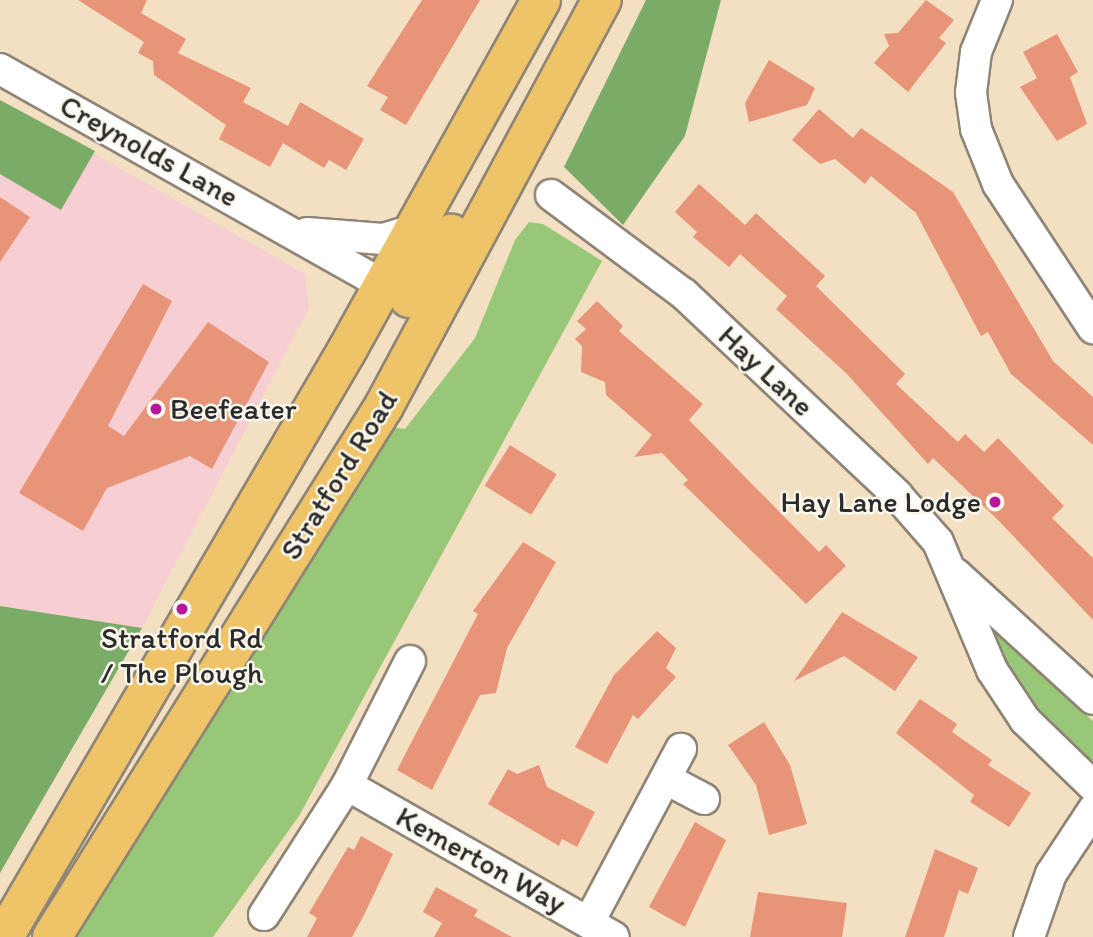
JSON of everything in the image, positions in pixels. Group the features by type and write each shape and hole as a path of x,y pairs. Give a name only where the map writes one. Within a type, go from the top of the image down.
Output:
{"highway":[{"name":"Stratford Road","path":"52,937 384,406 409,298 412,230 541,0"},
{"path":"409,298 497,151 526,134 602,0"},
{"name":"Stratford Road","path":"4,937 409,298"}],"street":[{"path":"997,0 976,52 971,93 976,129 998,184 1091,322"},
{"name":"Creynolds Lane","path":"0,69 299,232 409,298"},
{"name":"Hay Lane","path":"551,195 694,303 897,495 938,542 955,573 992,670 1025,720 1093,786"},
{"name":"Creynolds Lane","path":"299,232 383,239 412,230"},
{"name":"Hay Lane","path":"955,573 1093,699"},
{"path":"264,915 347,785 410,661"},
{"path":"602,929 681,749"},
{"path":"666,779 704,799"},
{"name":"Kemerton Way","path":"347,785 602,929"},
{"path":"1029,937 1051,873 1093,810"}],"shaded area":[{"path":"0,100 305,274 309,308 142,628 0,606"}],"green space":[{"path":"646,0 721,0 685,136 623,225 564,167"},
{"path":"0,100 95,151 61,210 0,174"},
{"path":"529,222 543,224 602,261 299,816 213,937 77,937 392,427 405,429 475,338 515,240"},
{"path":"0,606 142,628 0,873"},
{"path":"994,631 1093,721 1093,760 1082,760 1043,725 1009,672"}],"building":[{"path":"78,0 147,0 141,13 186,39 178,53 251,88 243,102 288,126 300,102 364,139 346,170 329,160 324,168 283,143 270,167 219,139 226,125 154,75 153,61 138,53 144,42"},
{"path":"422,0 480,0 406,125 380,110 388,97 367,86"},
{"path":"926,0 954,20 939,38 946,43 908,92 874,63 889,46 884,34 898,33"},
{"path":"1057,34 1078,72 1070,77 1087,124 1057,141 1020,87 1037,78 1023,52"},
{"path":"769,60 815,88 807,105 749,122 745,103"},
{"path":"819,109 853,138 861,128 953,192 1053,361 1093,397 1093,445 1011,374 988,332 981,336 916,213 871,176 865,184 835,159 820,164 792,140"},
{"path":"699,184 745,225 756,213 825,276 816,286 905,374 896,384 958,442 965,434 984,452 998,438 1064,506 1052,518 1093,558 1093,620 998,520 933,458 928,464 847,374 776,309 787,296 740,254 729,267 693,237 697,232 675,212"},
{"path":"0,197 30,217 0,262"},
{"name":"Beefeater","path":"143,284 172,301 108,426 124,436 208,322 269,362 212,469 190,456 107,488 83,531 19,493"},
{"path":"597,301 623,326 619,331 703,404 689,420 819,552 826,545 846,566 806,604 683,484 688,480 662,453 634,457 652,435 606,395 605,382 581,372 582,346 575,339 586,329 577,321"},
{"path":"510,445 557,474 531,515 485,486"},
{"path":"523,542 556,562 507,648 496,693 480,695 432,790 397,770 478,614 473,611"},
{"path":"842,612 918,657 895,691 844,656 794,681"},
{"path":"657,631 676,648 666,668 676,677 638,719 633,715 607,764 575,747 614,675"},
{"path":"920,699 957,724 952,732 992,760 988,765 1031,793 1009,827 970,802 974,795 896,733"},
{"path":"764,722 790,765 807,824 769,835 756,785 728,745"},
{"path":"539,765 547,787 595,812 577,847 562,839 559,846 488,804 508,769 517,774"},
{"path":"695,822 726,840 685,927 649,907"},
{"path":"361,836 393,854 364,915 352,937 307,937 317,918 309,913 348,847 354,850"},
{"path":"935,849 978,868 968,894 959,890 944,937 905,937"},
{"path":"436,887 478,910 474,916 512,937 434,937 442,923 423,912"},
{"path":"758,892 847,903 842,937 750,937"}],"place":[{"name":"Beefeater","path":"156,409"},
{"name":"Hay Lane Lodge","path":"995,502"},
{"name":"Stratford Rd / The Plough","path":"182,609"}]}
